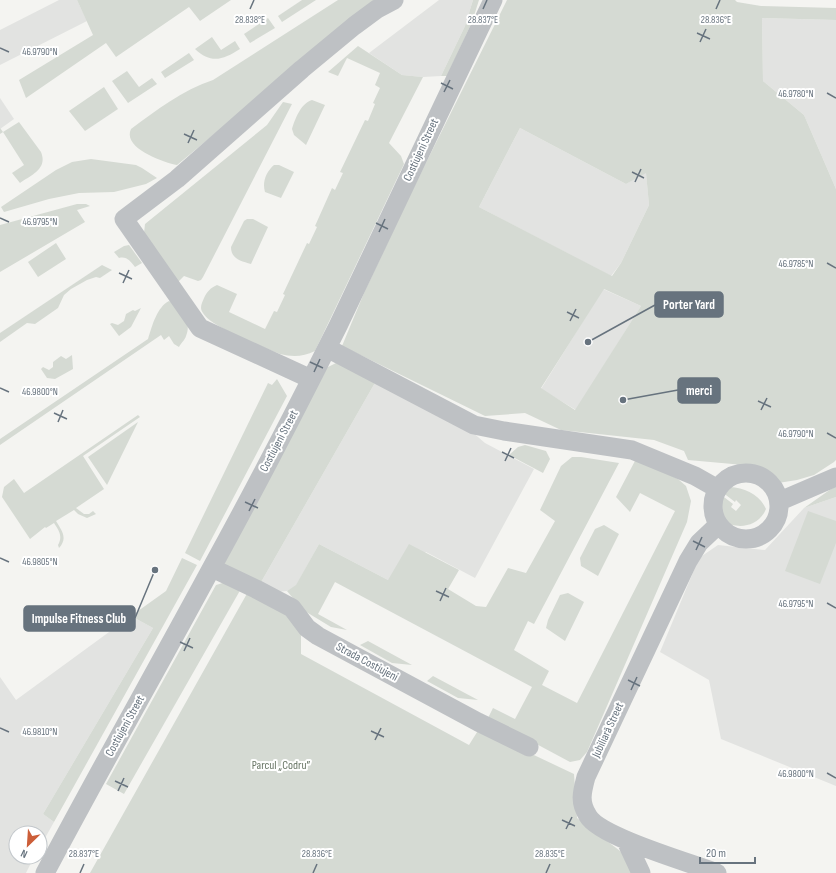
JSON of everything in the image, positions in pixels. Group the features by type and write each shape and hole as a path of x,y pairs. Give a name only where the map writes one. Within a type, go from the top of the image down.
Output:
{"street":[{"path":"311,380 200,328 124,218 177,179 302,69 354,26 377,9 394,0"},
{"name":"Costiujeni Street","path":"45,873 212,568 311,380 493,0"},
{"path":"327,348 474,425 504,431 632,450 695,476 718,489"},
{"path":"744,473 754,474 764,478 777,492 780,501 776,523 768,532 759,538 747,540 736,538 726,533 718,525 714,516 714,497 718,489 725,481 734,475 744,473"},
{"path":"780,501 836,477"},
{"name":"Jubiliară Street","path":"717,873 626,841 599,826 588,817 582,804 582,792 590,770 688,561 699,543 718,525"},
{"name":"Strada Costiujeni","path":"212,568 292,608 307,628 318,636 478,722 529,747"},
{"path":"626,841 641,873"}],"shaded area":[{"path":"59,0 77,0 87,21 0,65 0,30"},
{"path":"439,0 473,0 465,26 441,76 423,77 402,75 369,53"},
{"path":"762,18 836,20 836,189 804,115 763,81"},
{"path":"0,98 14,119 0,129"},
{"path":"520,128 626,184 646,172 649,205 621,263 611,276 479,207"},
{"path":"603,289 641,306 576,410 541,389"},
{"path":"376,381 471,431 485,443 534,469 475,578 426,552 388,580 319,544 296,586 287,591 275,592 260,584"},
{"path":"836,497 836,786 721,739 709,680 660,652 699,558 718,545 765,550 804,508"},
{"path":"131,616 153,628 43,814 54,822 48,833 48,825 8,825 8,865 30,865 26,873 0,873 0,677 16,700"}],"green space":[{"path":"77,0 231,0 200,21 189,7 116,57 106,43 26,98 19,80 93,35"},
{"path":"302,0 316,0 282,22 278,16"},
{"path":"338,0 377,0 177,165 145,153 132,142 130,136 131,129 160,108 191,89 213,80"},
{"path":"473,0 479,0 472,22 447,76 441,76 465,26"},
{"path":"507,0 735,0 737,2 761,6 836,8 836,20 762,18 763,81 804,115 836,189 836,460 814,475 778,483 755,466 688,460 684,451 654,440 561,430 525,413 485,416 342,346 364,293 408,199","holes":["520,128 626,184 646,173 649,205 621,263 612,276 479,207","604,289 641,306 575,410 541,388"]},
{"path":"268,18 275,28 250,43 244,34"},
{"path":"212,37 221,50 235,41 240,49 228,56 217,59 206,57 195,49"},
{"path":"358,46 402,75 423,77 389,143 401,156 404,164 315,351 298,356 280,354 250,342 216,324 203,313 201,306 208,292 212,287 217,285 237,294 229,312 265,329 274,311 277,312 285,295 283,294 307,243 309,244 317,227 315,226 332,188 335,190 343,173 340,172 365,120 368,121 375,104 373,103 380,88 375,85 380,73 347,58 338,76 328,72"},
{"path":"189,53 194,60 165,78 161,72"},
{"path":"127,71 139,87 152,78 157,84 128,103 112,81"},
{"path":"104,87 118,109 85,131 69,111"},
{"path":"312,100 325,105 306,145 294,135 292,129 302,108 305,104"},
{"path":"283,102 292,104 203,277 198,281 184,276 177,283 144,233 145,224 267,125"},
{"path":"19,122 41,152 43,158 37,171 20,183 12,173 24,165 3,132"},
{"path":"91,159 136,165 157,178 146,184 114,192 79,193 49,199 4,212 1,207 56,170 72,162"},
{"path":"274,165 279,165 294,172 281,198 265,192 264,188 265,177"},
{"path":"77,204 86,204 90,206 77,210 85,222 0,272 0,225"},
{"path":"247,219 253,219 268,227 251,264 237,259 231,251 231,247 244,221"},
{"path":"56,243 66,259 38,277 28,262"},
{"path":"129,245 142,263 135,267 128,260 119,258 114,252 124,246"},
{"path":"102,265 112,270 100,278 96,277 87,280 71,289 64,295 58,308 35,324 27,323 0,342 0,333"},
{"path":"169,301 174,303 182,311 187,320 188,331 179,347 174,344 169,336 164,340 161,335 0,445 0,439 148,339 158,312"},
{"path":"141,308 131,327 119,336 110,324 112,323 118,325 124,321 126,314"},
{"path":"72,355 73,369 55,379 47,378 41,369 43,367 49,370 53,367 53,362 61,356 66,359"},
{"path":"336,363 376,381 260,584 223,566 326,368"},
{"path":"277,379 287,396 200,561 185,553 268,383 272,385"},
{"path":"138,415 140,417 83,456 104,489 76,508 84,514 89,514 93,511 96,514 87,518 78,514 74,510 56,521 64,538 59,548 58,545 60,534 54,523 46,528 45,527 30,539 2,497 4,487 14,479 24,493"},
{"path":"138,422 107,485 88,457"},
{"path":"525,445 546,451 550,459 543,473 509,455 518,447"},
{"path":"572,457 619,463 534,624 528,621 514,650 549,671 542,685 577,703 675,511 640,493 630,512 616,497 636,459 678,479 686,486 691,501 687,522 587,752 580,760 570,762 488,718 493,708 515,719 532,687 335,582 318,614 347,630 331,627 303,610 287,591 296,585 319,544 388,580 409,544 459,570 448,589 476,606 486,607 508,568 526,573 555,521 540,510 561,466"},
{"path":"730,487 751,493 760,500 766,509 760,518 751,524 742,526 732,525 724,521 718,514 717,505 720,494 733,504 731,507 736,511 741,505 736,500 735,502 722,492"},
{"path":"836,487 836,497 804,508 831,489"},
{"path":"808,511 836,521 836,543 820,584 785,571"},
{"path":"604,525 619,534 598,576 581,566 580,558 595,529"},
{"path":"182,558 197,565 54,822 43,814 153,628 131,616 166,591"},
{"path":"226,582 242,587 124,794 106,784 216,585"},
{"name":"Parcul „Codru”","path":"249,590 283,608 301,632 301,654 469,745 479,729 574,774 577,818 624,854 633,873 90,873"},
{"path":"568,593 584,602 565,641 546,628 548,620 560,595"},
{"path":"368,641 412,665 392,663 360,645"},
{"path":"433,676 478,700 458,698 427,681"}],"place":[{"name":"Porter Yard","path":"588,342"},
{"name":"merci","path":"623,400"},
{"name":"Impulse Fitness Club","path":"155,570"}]}
